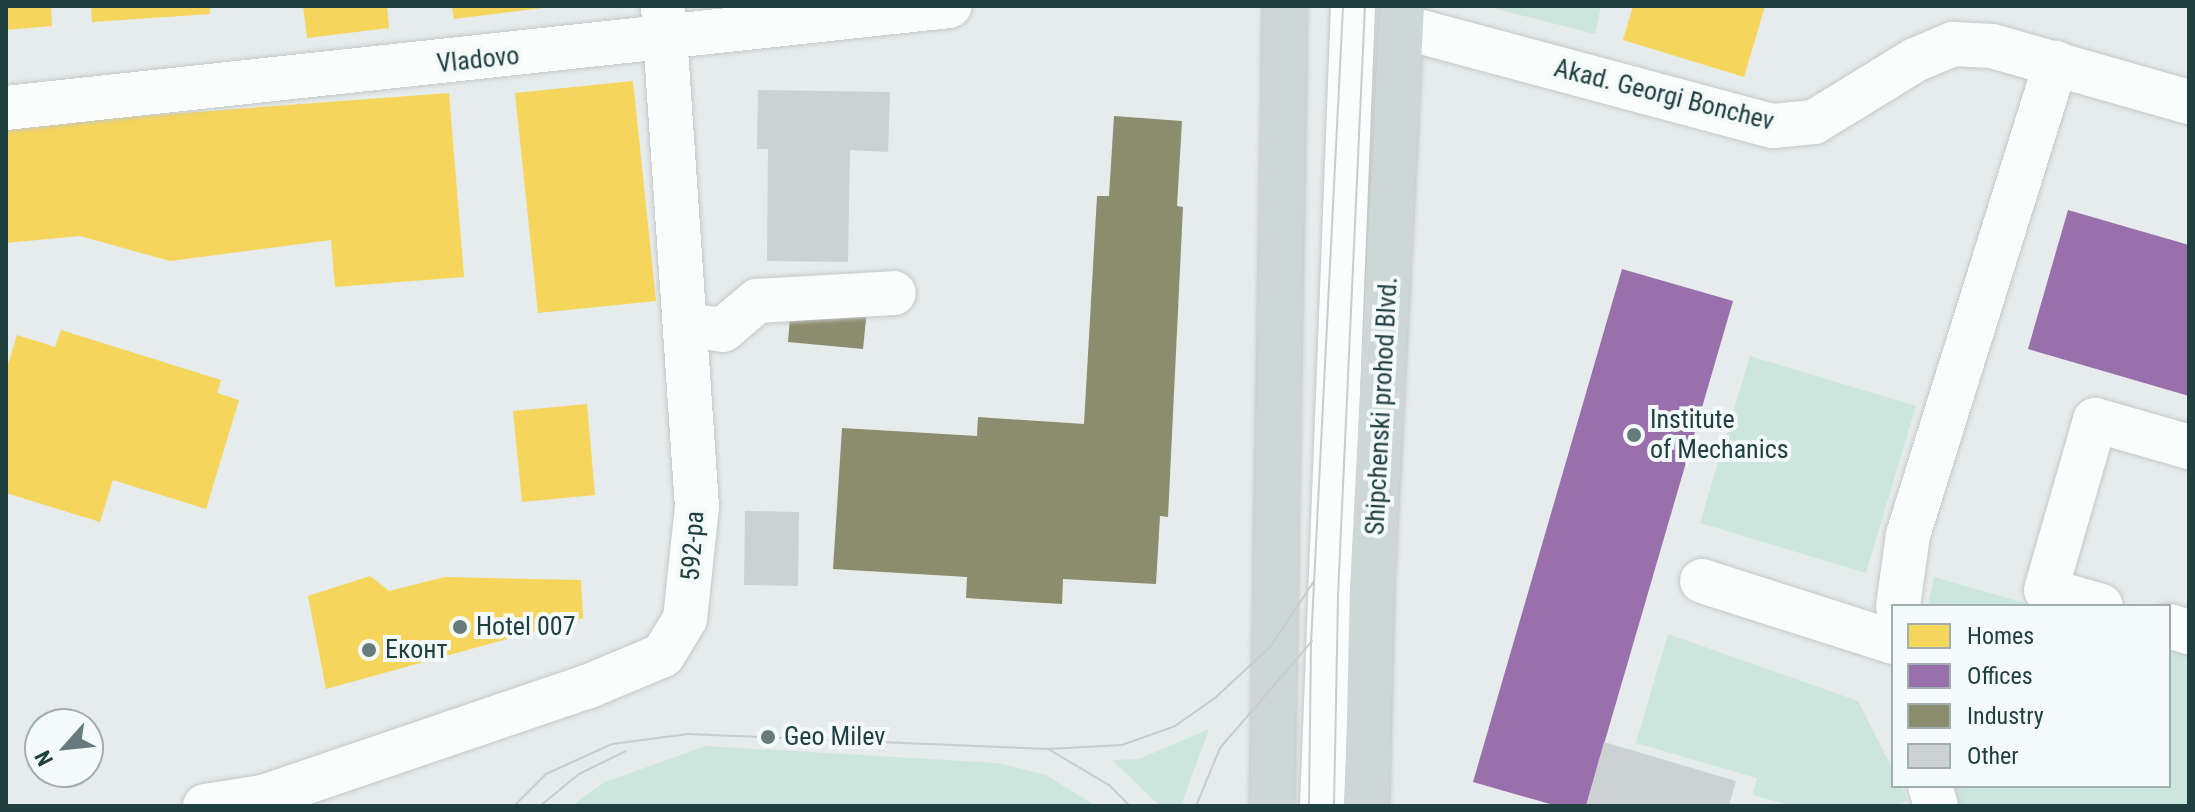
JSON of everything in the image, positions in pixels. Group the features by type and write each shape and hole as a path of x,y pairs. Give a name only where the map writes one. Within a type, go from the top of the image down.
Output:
{"main road":[{"path":"1272,806 1285,6"},
{"name":"Shipchenski prohod Blvd.","path":"1367,806 1372,588 1403,17"}],"street":[{"name":"Vladovo","path":"6,108 665,23 950,6"},
{"path":"1322,806 1353,6"},
{"name":"Akad. Georgi Bonchev","path":"1403,17 1773,126 1814,122 1915,60 1953,44 1992,46 2189,102"},
{"name":"592-ра","path":"205,806 274,801 587,687 663,655 685,619 696,521 665,23"},
{"path":"1898,604 1908,535 2056,63"},
{"path":"685,325 723,330 757,301 894,293"},
{"path":"2094,604 2046,590 2095,420 2189,447"},
{"path":"1702,581 1891,641"}],"green space":[{"path":"1485,6 1601,6 1595,34"},
{"path":"1750,356 1916,406 1866,573 1700,523"},
{"path":"1934,577 2029,604 1928,604"},
{"path":"1668,634 1858,701 1891,766 1891,788 1902,788 1908,800 1897,806 1793,806 1753,795 1757,778 1636,743"},
{"path":"2171,644 2189,648 2189,806 1955,806 1950,788 2171,788"},
{"path":"1209,729 1181,806 1160,806 1112,760 1139,759"},
{"path":"706,746 997,763 1046,775 1096,806 571,806 605,782"}],"building: Homes":[{"path":"6,6 51,6 52,26 6,30"},
{"path":"91,6 210,6 210,14 92,22"},
{"path":"303,6 387,6 389,28 307,38"},
{"path":"452,6 543,6 543,8 454,19"},
{"path":"1633,6 1765,6 1744,77 1623,40"},
{"path":"633,81 656,301 538,313 515,93"},
{"path":"449,93 464,277 335,287 331,240 170,261 80,236 6,243 6,126"},
{"path":"61,330 221,380 217,393 239,400 206,509 113,480 100,522 6,493 6,371 17,335 55,347"},
{"path":"587,404 595,495 522,502 513,411"},
{"path":"370,576 389,591 445,577 581,580 583,618 326,689 308,596"}],"building: Offices":[{"path":"2068,210 2189,245 2189,396 2028,349"},
{"name":"Institute of Mechanics","path":"1622,269 1733,301 1586,806 1557,806 1473,782"}],"building: Industry":[{"path":"1114,116 1182,121 1177,206 1183,207 1168,517 1160,516 1156,584 1063,579 1062,604 966,598 967,577 833,569 842,428 977,436 978,417 1084,424 1097,196 1109,196"},
{"path":"791,303 867,309 863,349 788,342"}],"building: Other":[{"path":"758,90 890,92 888,152 850,150 848,262 767,261 768,149 757,149"},
{"path":"745,511 799,512 798,586 744,585"},
{"path":"1604,742 1736,781 1729,806 1586,806"}],"tram line":[{"path":"1309,806 1311,643 1343,6"},
{"path":"1334,806 1338,595 1365,6"},
{"path":"514,806 546,774 612,744 688,734 1048,749 1122,745 1175,726 1215,698 1271,646 1314,581"},
{"path":"1196,806 1220,748 1312,641"},
{"path":"1048,749 1109,785 1130,806"},
{"path":"540,806 579,774 626,751"}],"place":[{"name":"Institute of Mechanics","path":"1634,435"},
{"name":"Hotel 007","path":"460,627"},
{"name":"Еконт","path":"369,650"},
{"name":"Geo Milev","path":"768,737"}]}
